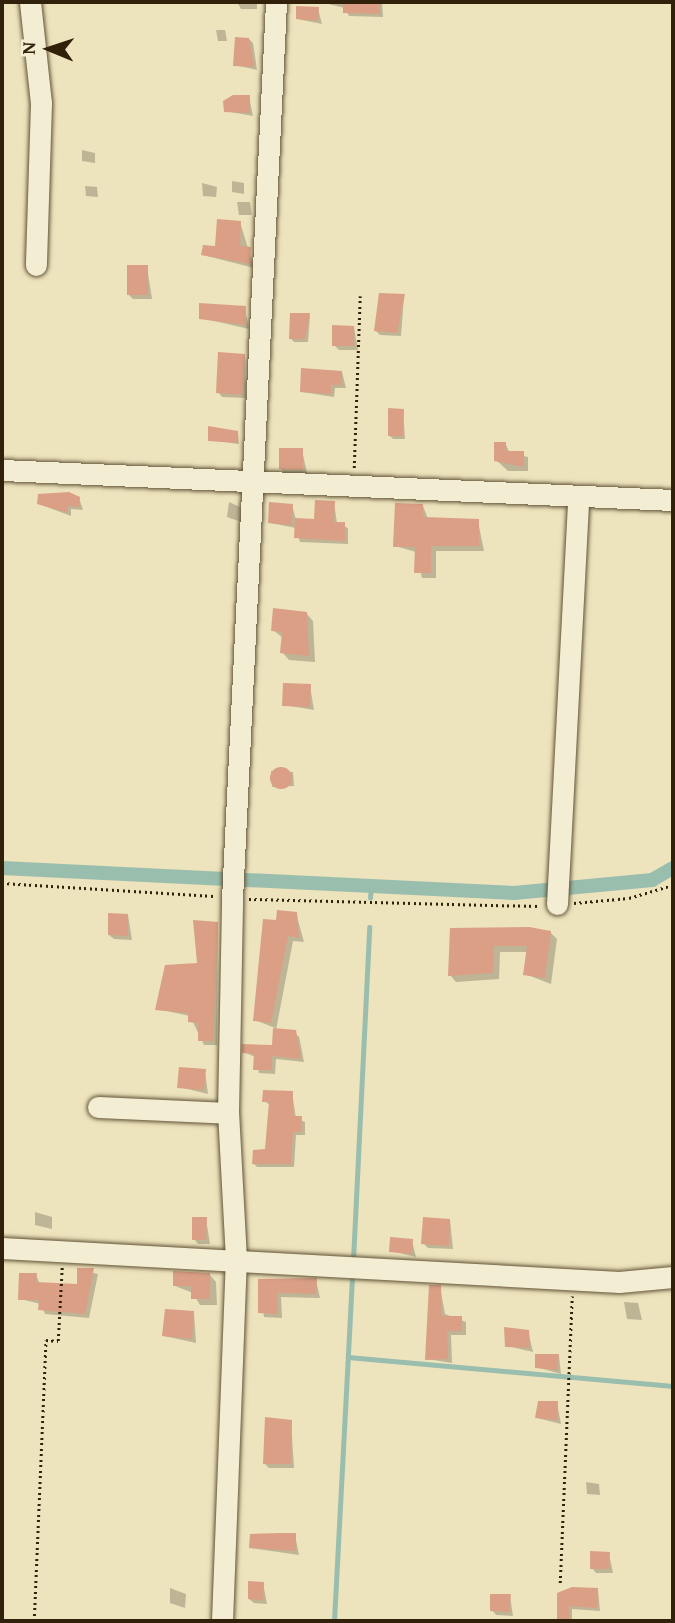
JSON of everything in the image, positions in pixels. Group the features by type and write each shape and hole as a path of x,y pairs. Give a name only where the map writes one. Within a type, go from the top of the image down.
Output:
{"street":[{"path":"30,2 41,103 36,265"},
{"path":"222,1621 236,1259 228,1113 232,899 255,486 276,2"},
{"path":"2,470 255,486 673,500"},
{"path":"556,904 578,497"},
{"path":"98,1107 228,1113"},
{"path":"2,1248 355,1265 572,1279 673,1277"}],"path":[{"path":"353,489 359,296"},
{"path":"2,883 232,899 508,908 629,898 673,885"},
{"path":"34,1621 46,1340 58,1341 62,1251"},
{"path":"560,1583 572,1279"}],"building":[{"path":"343,2 380,2 380,14 343,13"},
{"path":"296,6 319,7 318,21 296,19"},
{"path":"235,37 249,38 254,67 233,66"},
{"path":"233,95 250,95 250,113 224,112 223,101"},
{"path":"217,219 241,221 240,246 251,247 250,264 201,255 203,245 215,246"},
{"path":"127,265 148,265 148,295 127,295"},
{"path":"379,293 405,294 397,333 374,331"},
{"path":"199,303 246,306 245,325 199,319"},
{"path":"290,313 310,313 305,339 289,339"},
{"path":"332,325 354,326 354,346 332,346"},
{"path":"218,352 245,354 242,395 216,393"},
{"path":"301,368 342,371 342,385 331,385 331,394 300,392"},
{"path":"388,408 404,409 403,436 388,436"},
{"path":"208,426 238,431 238,443 208,441"},
{"path":"494,442 506,442 506,451 524,451 524,467 494,461"},
{"path":"279,448 303,448 303,470 279,469"},
{"path":"69,492 80,497 79,507 68,506 68,513 37,504 38,494"},
{"path":"315,500 335,501 334,522 345,522 345,541 294,538 295,518 314,519"},
{"path":"269,502 293,504 292,525 268,523"},
{"path":"395,503 423,504 423,517 479,519 479,546 431,546 431,573 414,573 415,547 393,547"},
{"path":"273,608 307,612 309,656 280,653 282,632 271,631"},
{"path":"283,683 311,684 310,707 282,706"},
{"path":"281,767 289,770 292,778 289,786 281,789 273,786 270,778 273,770"},
{"path":"277,910 297,912 299,938 288,936 271,1023 253,1021 263,919 276,920"},
{"path":"108,913 128,914 128,936 108,935"},
{"path":"193,920 218,922 213,1041 198,1041 198,1023 188,1022 188,1013 155,1010 165,965 197,963"},
{"path":"529,927 551,931 545,978 523,975 527,946 494,946 493,973 448,976 450,928"},
{"path":"273,1028 296,1030 301,1059 272,1056 272,1070 253,1070 254,1054 242,1053 242,1044 272,1045"},
{"path":"179,1067 206,1069 204,1090 177,1088"},
{"path":"263,1090 293,1091 293,1116 302,1116 301,1132 293,1132 291,1164 252,1164 253,1150 265,1149 269,1102 262,1102"},
{"path":"192,1217 207,1217 206,1240 192,1240"},
{"path":"423,1217 450,1219 449,1246 421,1244"},
{"path":"390,1237 413,1239 412,1254 389,1252"},
{"path":"77,1268 94,1268 85,1314 38,1310 39,1300 18,1300 19,1273 37,1273 36,1282 77,1284"},
{"path":"173,1271 210,1273 210,1299 191,1299 191,1286 173,1286"},
{"path":"317,1278 316,1294 277,1293 278,1314 258,1313 258,1279"},
{"path":"429,1285 441,1285 442,1316 462,1316 462,1331 447,1331 448,1359 425,1360"},
{"path":"165,1309 194,1311 192,1339 162,1336"},
{"path":"504,1327 529,1330 530,1348 505,1347"},
{"path":"535,1354 559,1354 557,1370 535,1368"},
{"path":"538,1401 558,1401 557,1420 535,1418"},
{"path":"265,1417 292,1420 291,1464 263,1464"},
{"path":"296,1533 296,1551 249,1548 250,1534"},
{"path":"590,1551 610,1552 609,1569 590,1569"},
{"path":"248,1581 264,1582 263,1600 248,1599"},
{"path":"572,1587 598,1588 597,1608 569,1606 569,1621 557,1621 557,1593"},
{"path":"490,1594 511,1594 509,1612 490,1611"}],"waterway":[{"path":"2,868 514,893 652,880 673,868"},
{"path":"370,898 371,886"},
{"path":"353,1260 369,927"},
{"path":"334,1621 352,1273"},
{"path":"348,1357 673,1386"}]}
